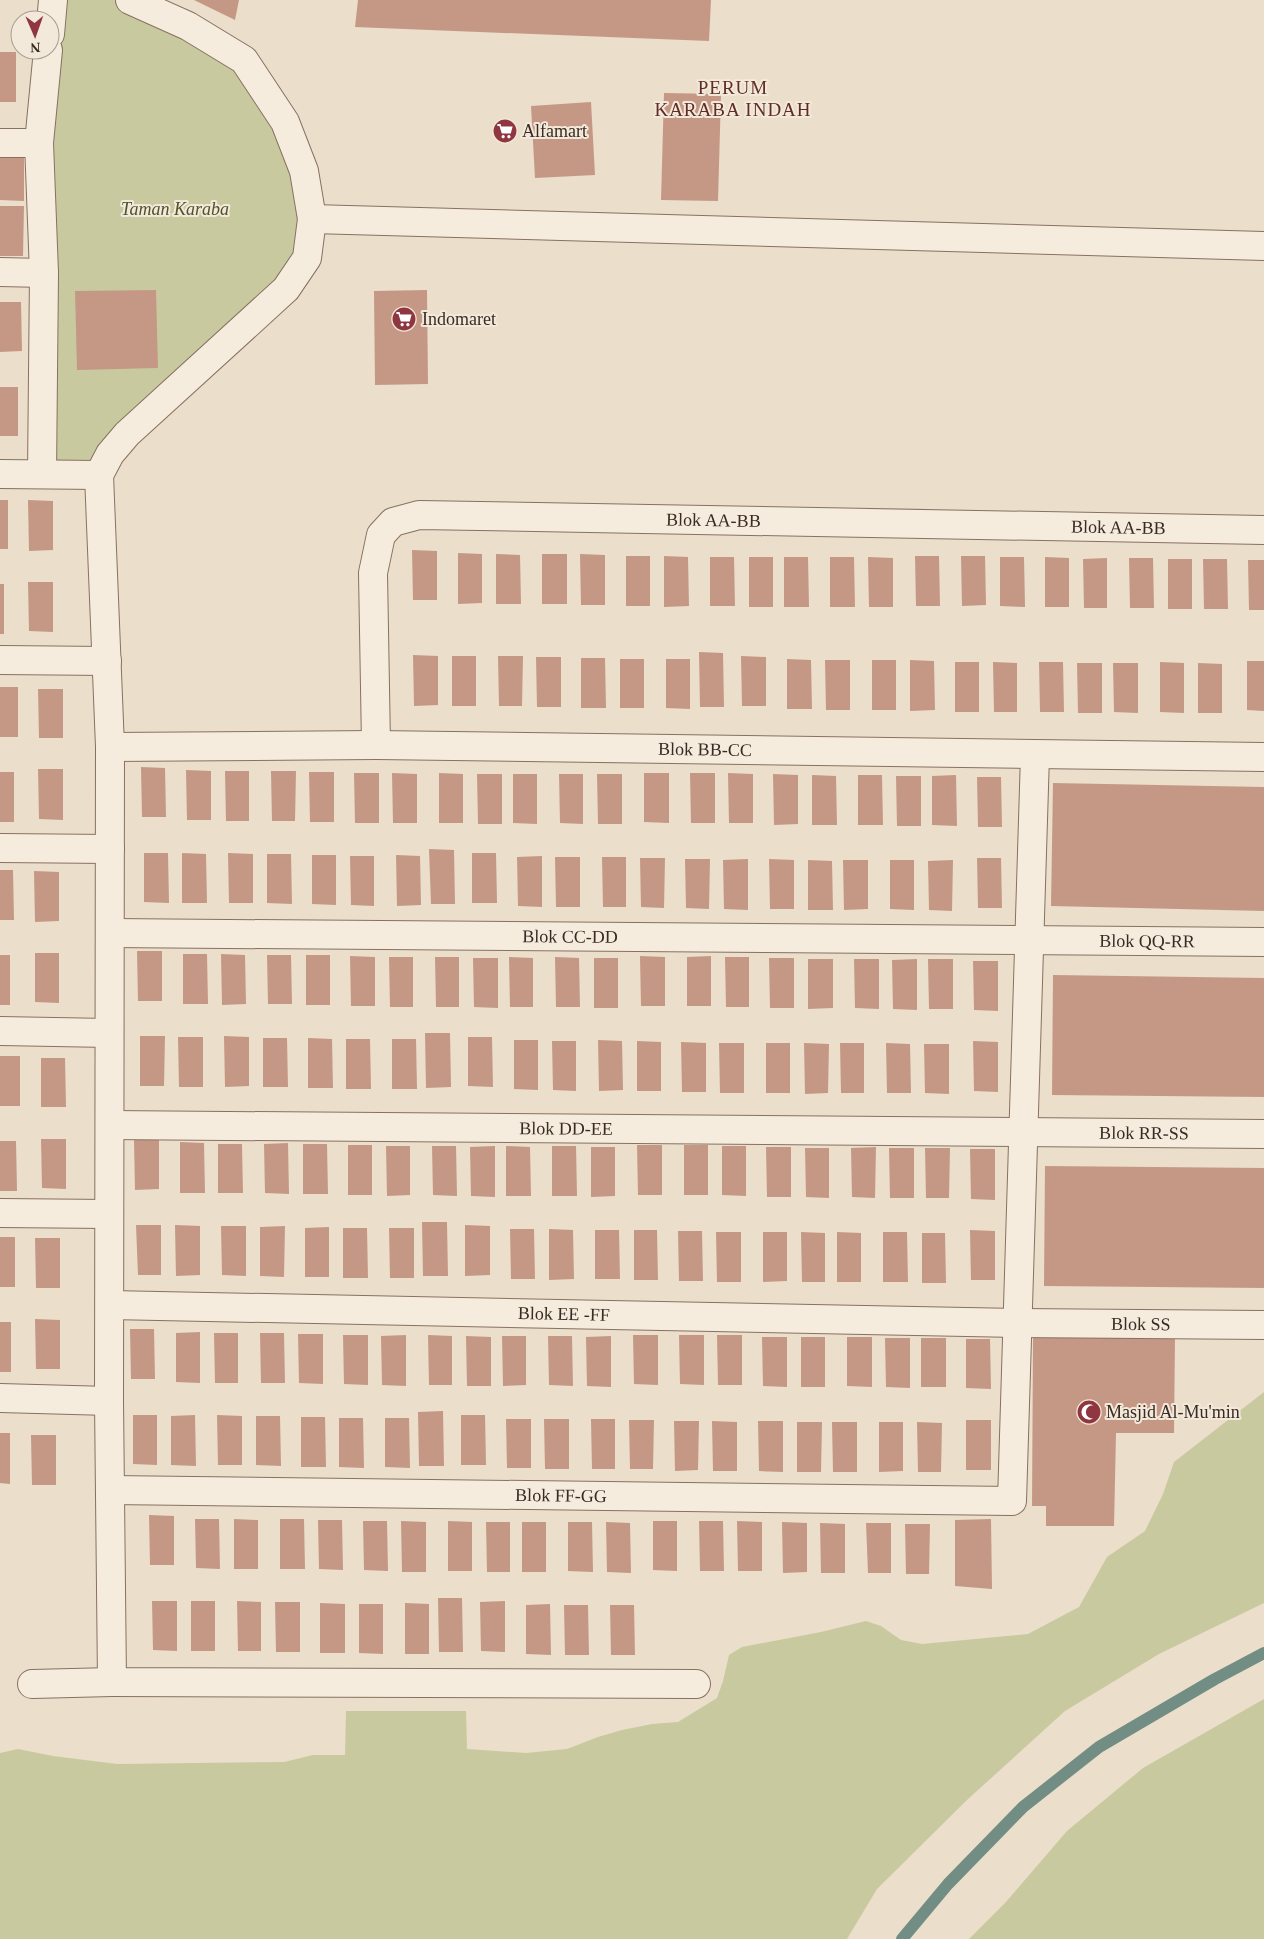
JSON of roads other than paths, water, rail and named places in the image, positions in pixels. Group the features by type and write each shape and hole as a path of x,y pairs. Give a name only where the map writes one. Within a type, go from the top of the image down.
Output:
{"street":[{"path":"112,1682 109,1401 110,747 99,475 110,454 132,428 286,289 307,258 312,219 304,171 285,122 244,60 188,26 130,0"},
{"path":"42,474 44,273 39,143 47,60"},
{"path":"0,143 39,143"},
{"path":"312,219 1264,246"},
{"path":"0,272 44,273"},
{"path":"0,474 99,475"},
{"name":"Blok AA-BB","path":"376,745 373,573 380,535 393,522 418,515 1264,530"},
{"path":"0,660 107,661"},
{"name":"Blok BB-CC","path":"110,747 376,745 1264,757"},
{"path":"1018,1323 1034,755"},
{"path":"0,848 110,849"},
{"name":"Blok CC-DD","path":"111,933 1030,940"},
{"name":"Blok QQ-RR","path":"1030,940 1264,942"},
{"path":"0,1032 109,1033"},
{"name":"Blok DD-EE","path":"110,1125 1023,1133"},
{"name":"Blok RR-SS","path":"1023,1133 1264,1134"},
{"path":"0,1213 109,1214"},
{"name":"Blok EE -FF","path":"110,1305 1018,1323"},
{"name":"Blok SS","path":"1018,1323 1264,1325"},
{"name":"Blok FF-GG","path":"110,1490 1012,1501 1018,1323"},
{"path":"0,1398 109,1401"},
{"path":"32,1684 112,1682 696,1684"}],"waterway":[{"path":"902,1939 948,1884 1023,1807 1099,1747 1215,1679 1264,1653"}],"place":[{"name":"Alfamart","path":"505,131"},
{"name":"Indomaret","path":"404,319"},
{"name":"Masjid Al-Mu'min","path":"1089,1412"}],"district":[{"name":"PERUM KARABA INDAH","path":"733,98"}],"park label":[{"name":"Taman Karaba","path":"175,209"}]}
